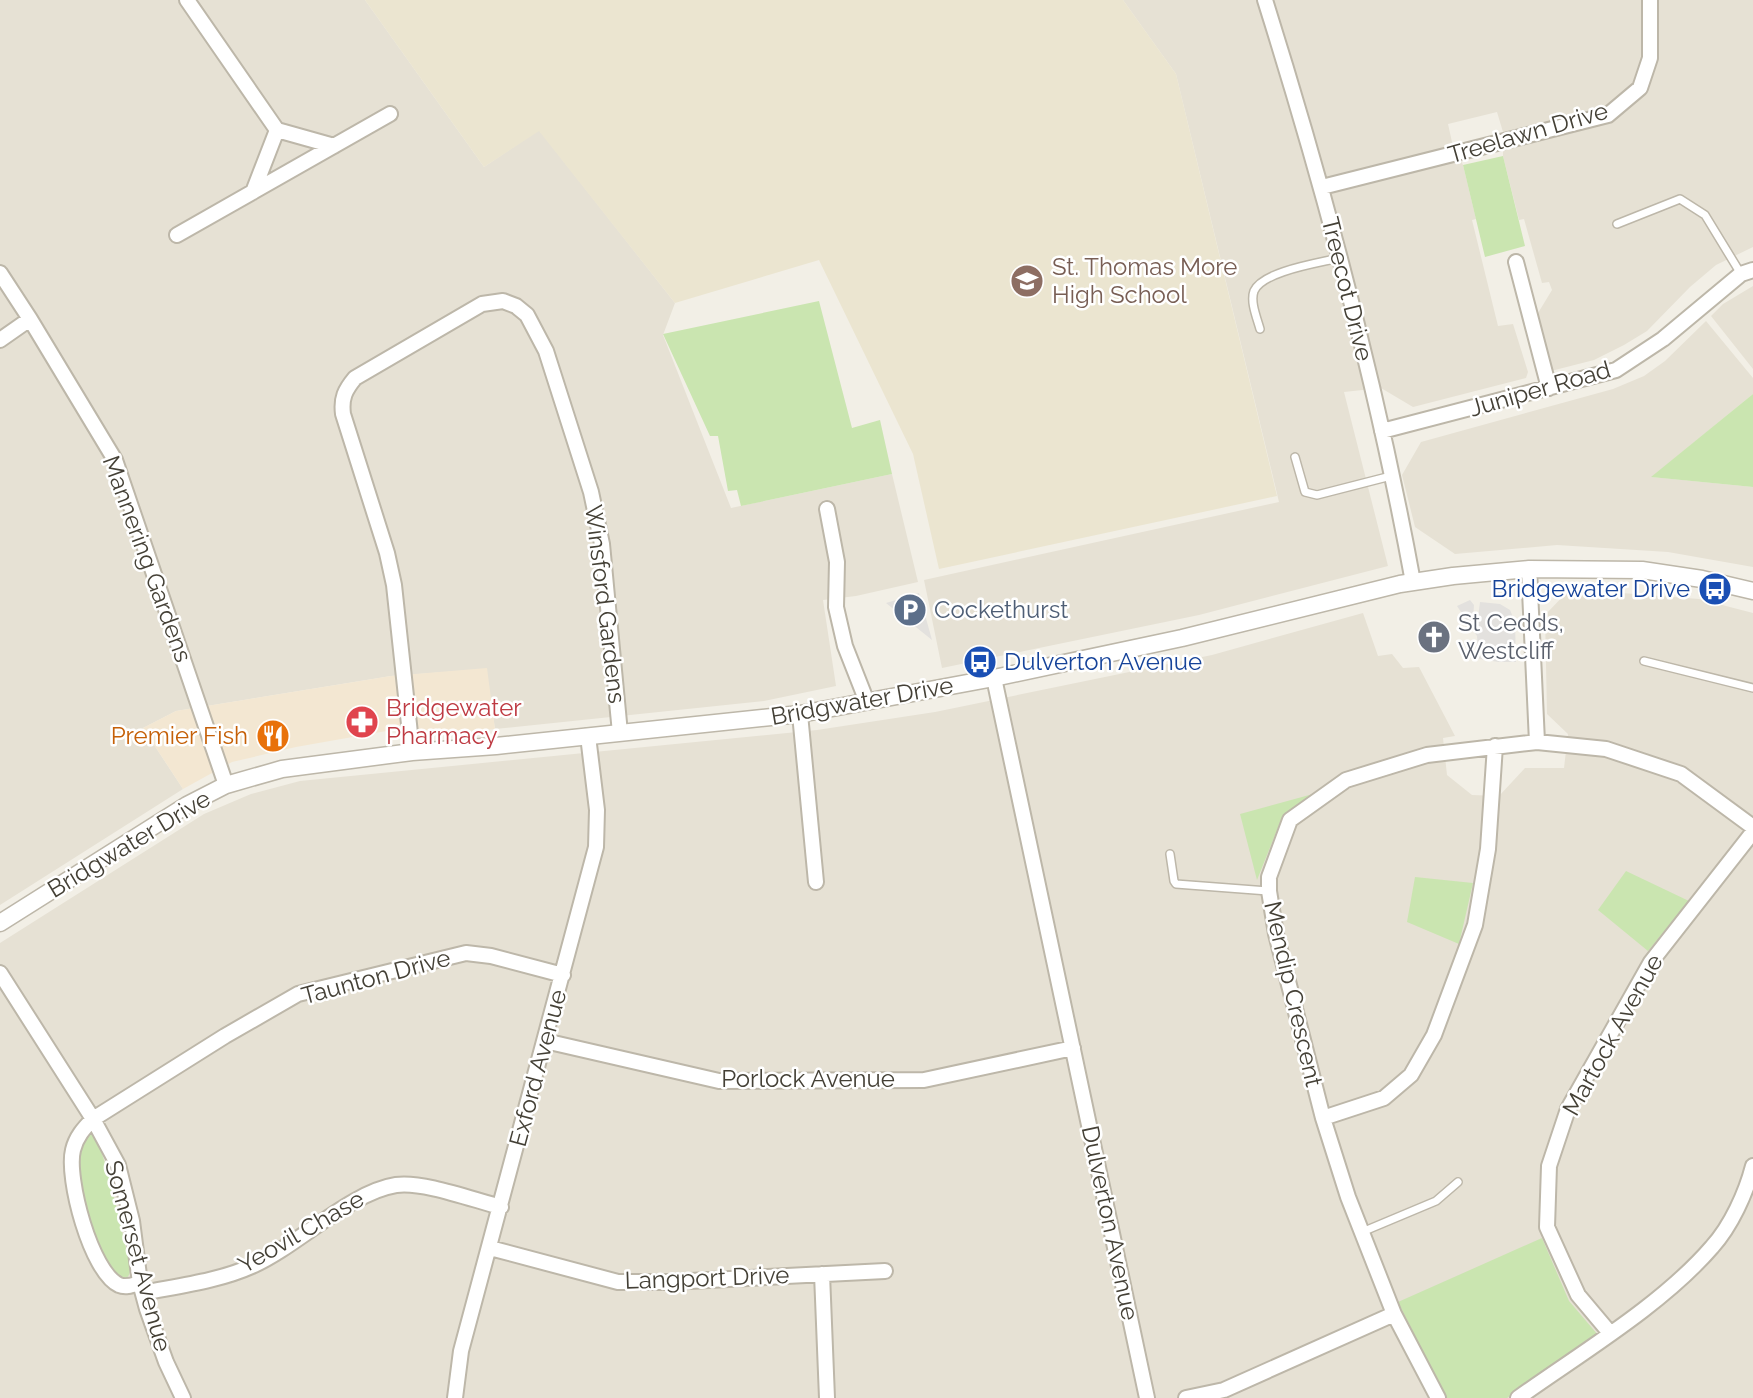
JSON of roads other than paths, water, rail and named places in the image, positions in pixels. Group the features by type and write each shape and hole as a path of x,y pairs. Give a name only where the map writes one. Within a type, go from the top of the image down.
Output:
{"street":[{"path":"187,0 277,130 334,146"},
{"name":"Treecot Drive","path":"1265,0 1322,187 1382,431 1413,582"},
{"name":"Treelawn Drive","path":"1322,187 1608,115 1640,88 1650,58 1650,0"},
{"path":"177,235 390,114"},
{"path":"253,192 277,130"},
{"path":"1517,262 1549,388"},
{"name":"Juniper Road","path":"1382,431 1616,370 1663,339 1747,272"},
{"name":"Mannering Gardens","path":"0,273 115,460 226,785"},
{"name":"Winsford Gardens","path":"412,752 394,585 387,553 343,414 342,402 346,390 355,378 482,304 494,301 516,306 527,315 546,351 591,492 602,544 620,733"},
{"path":"0,340 30,319"},
{"path":"827,509 837,562 836,607 845,646 867,702"},
{"path":"1529,569 1537,742"},
{"name":"Bridgwater Drive","path":"0,923 187,805 226,785 282,769 412,752 800,714 993,678 1210,632 1400,584 1453,576 1529,569 1642,570 1702,579 1753,591"},
{"name":"Dulverton Avenue","path":"993,678 1147,1398"},
{"path":"800,714 816,882"},
{"name":"Exford Avenue","path":"455,1398 461,1351 596,847 597,810 588,736"},
{"name":"Mendip Crescent","path":"1437,1398 1394,1314 1348,1196 1323,1118 1276,934 1269,877 1290,820 1346,780 1427,755 1537,742 1606,749 1681,774 1753,830"},
{"path":"1323,1118 1384,1098 1411,1075 1434,1035 1475,925 1488,849 1495,746"},
{"name":"Martock Avenue","path":"1610,1333 1578,1295 1547,1227 1549,1166 1568,1109 1651,962 1753,830"},
{"name":"Taunton Drive","path":"93,1119 225,1036 298,994 466,953 491,956 563,975"},
{"name":"Somerset Avenue","path":"0,973 93,1119 118,1165 132,1221 142,1288 166,1362 183,1398"},
{"name":"Porlock Avenue","path":"545,1041 719,1081 924,1080 1073,1048"},
{"path":"93,1119 79,1134 72,1152 74,1182 86,1233 109,1277 117,1284 142,1288"},
{"path":"1518,1398 1675,1286 1714,1246 1749,1181 1753,1166"},
{"name":"Yeovil Chase","path":"142,1288 216,1277 252,1266 371,1192 397,1185 416,1185 500,1207"},
{"name":"Langport Drive","path":"490,1248 618,1282 670,1282 885,1270"},
{"path":"822,1274 827,1398"},
{"path":"1186,1398 1224,1390 1394,1314"}],"lane":[{"path":"1617,224 1680,199 1705,215 1747,272"},
{"path":"1260,329 1253,295 1264,281 1278,273 1339,258"},
{"path":"1295,457 1305,492 1317,495 1392,476"},
{"path":"1644,661 1753,688"},
{"path":"1170,855 1176,884 1269,891"},
{"path":"1362,1232 1436,1201 1458,1182"}],"place":[{"name":"St. Thomas More High School","path":"1027,281"},
{"name":"Bridgewater Drive","path":"1715,589"},
{"name":"Cockethurst","path":"910,610"},
{"name":"St Cedds, Westcliff","path":"1434,637"},
{"name":"Dulverton Avenue","path":"980,662"},
{"name":"Bridgewater Pharmacy","path":"362,722"},
{"name":"Premier Fish","path":"273,736"}]}
